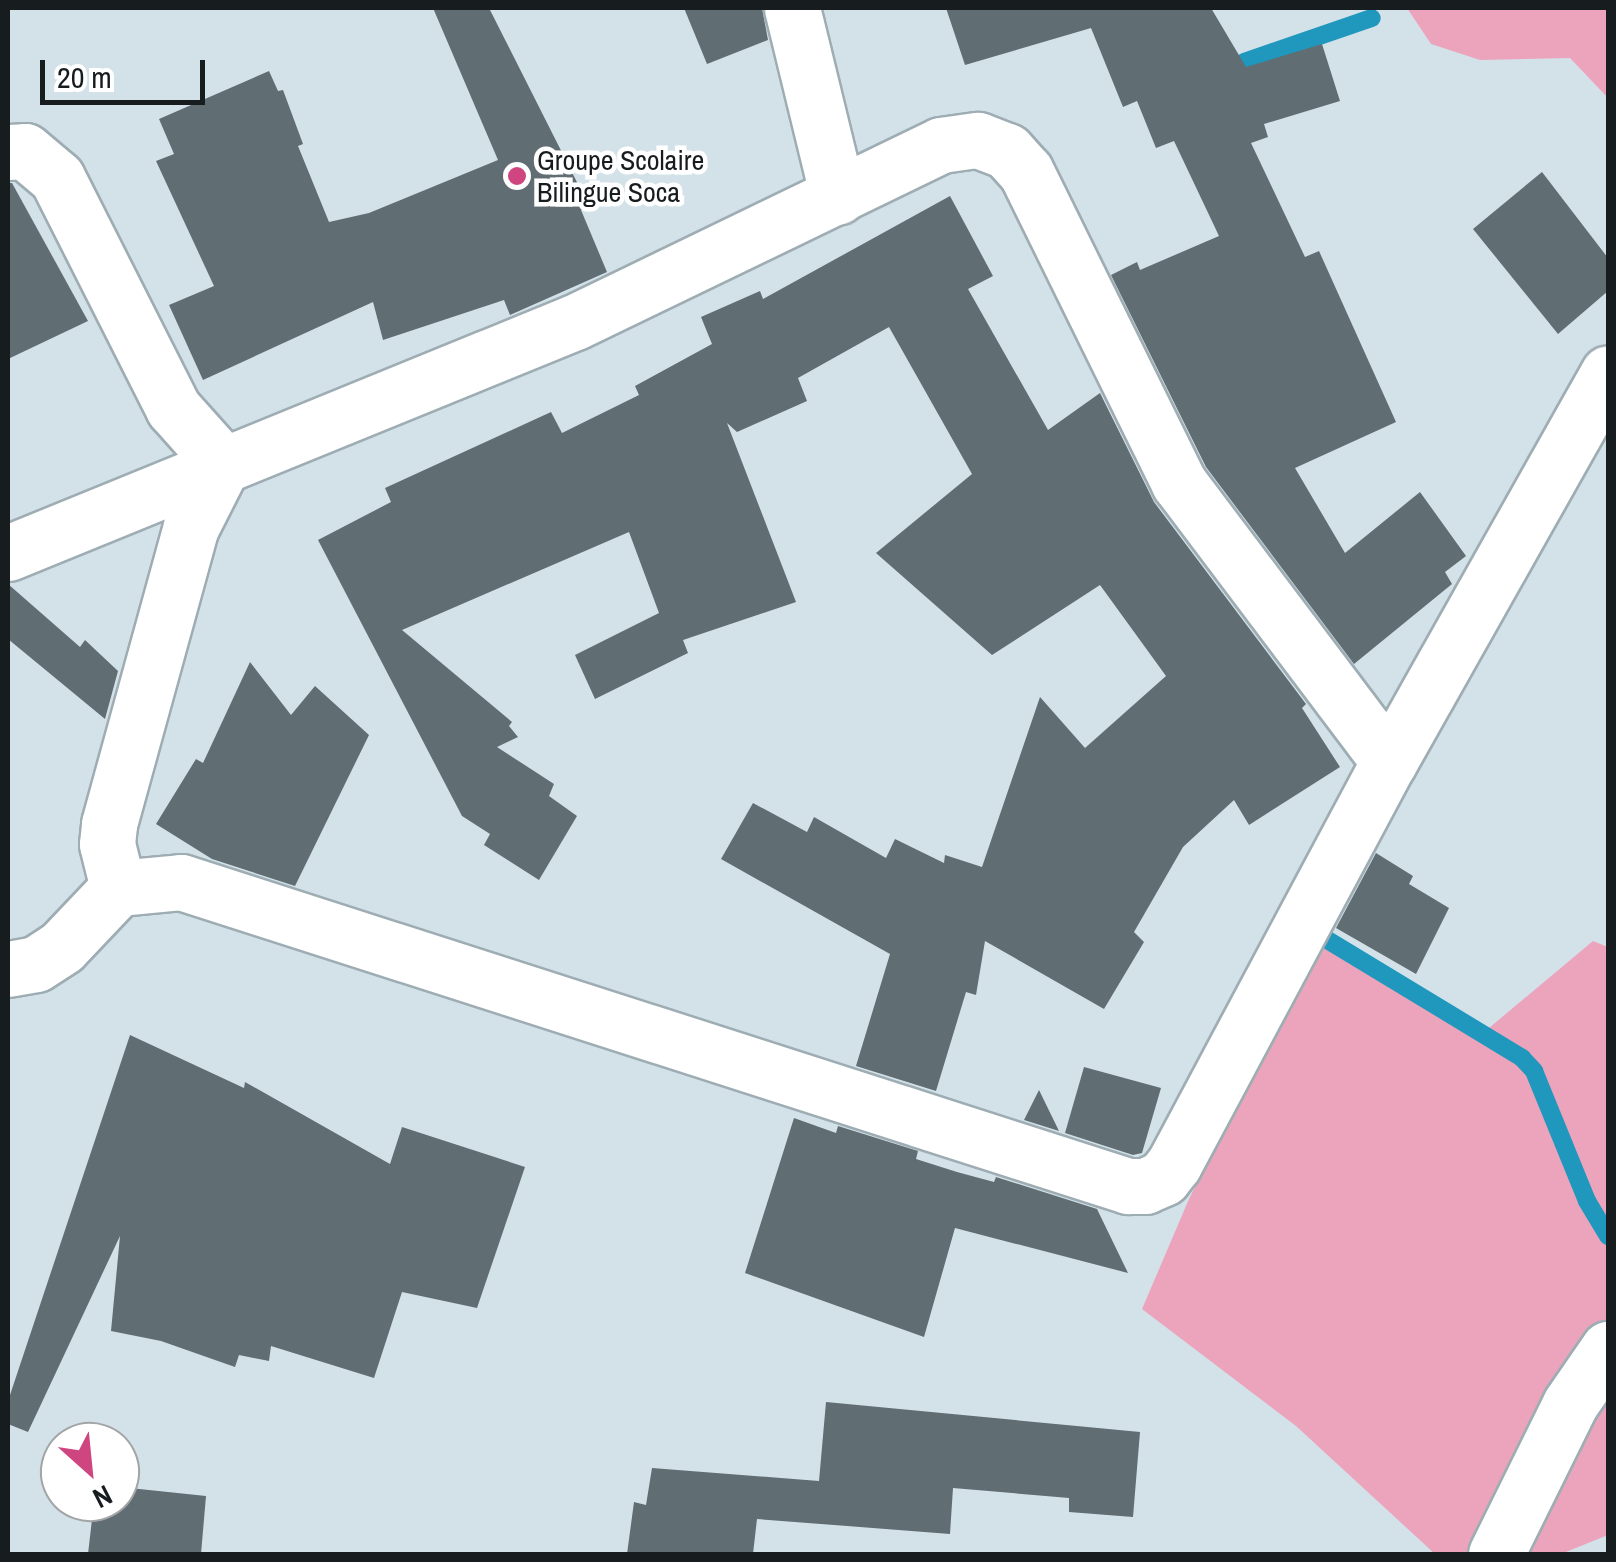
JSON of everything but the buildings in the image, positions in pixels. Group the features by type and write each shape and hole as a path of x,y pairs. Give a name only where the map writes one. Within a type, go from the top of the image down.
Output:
{"street":[{"path":"792,8 838,196"},
{"path":"8,553 575,322 942,144 978,140 1007,151 1026,172 1179,483 1390,762"},
{"path":"8,152 26,150 57,178 173,408 223,464"},
{"path":"8,969 36,964 62,947 118,888 181,882 1128,1186 1145,1186 1163,1178 1174,1164 1390,762 1608,374"},
{"path":"118,888 107,844 109,824 192,527 223,464"},
{"path":"1496,1554 1570,1404 1608,1349"}],"shaded area":[{"path":"1407,8 1608,8 1608,98 1570,58 1480,60 1431,44"},
{"path":"1593,941 1608,947 1608,1535 1561,1554 1435,1554 1296,1426 1142,1309 1189,1199 1318,942 1483,1033"}],"waterway":[{"path":"1244,62 1372,18"},
{"path":"1311,930 1522,1058 1534,1071 1587,1201 1608,1236"}],"place":[{"name":"Groupe Scolaire Bilingue Soca","path":"517,176"}]}
